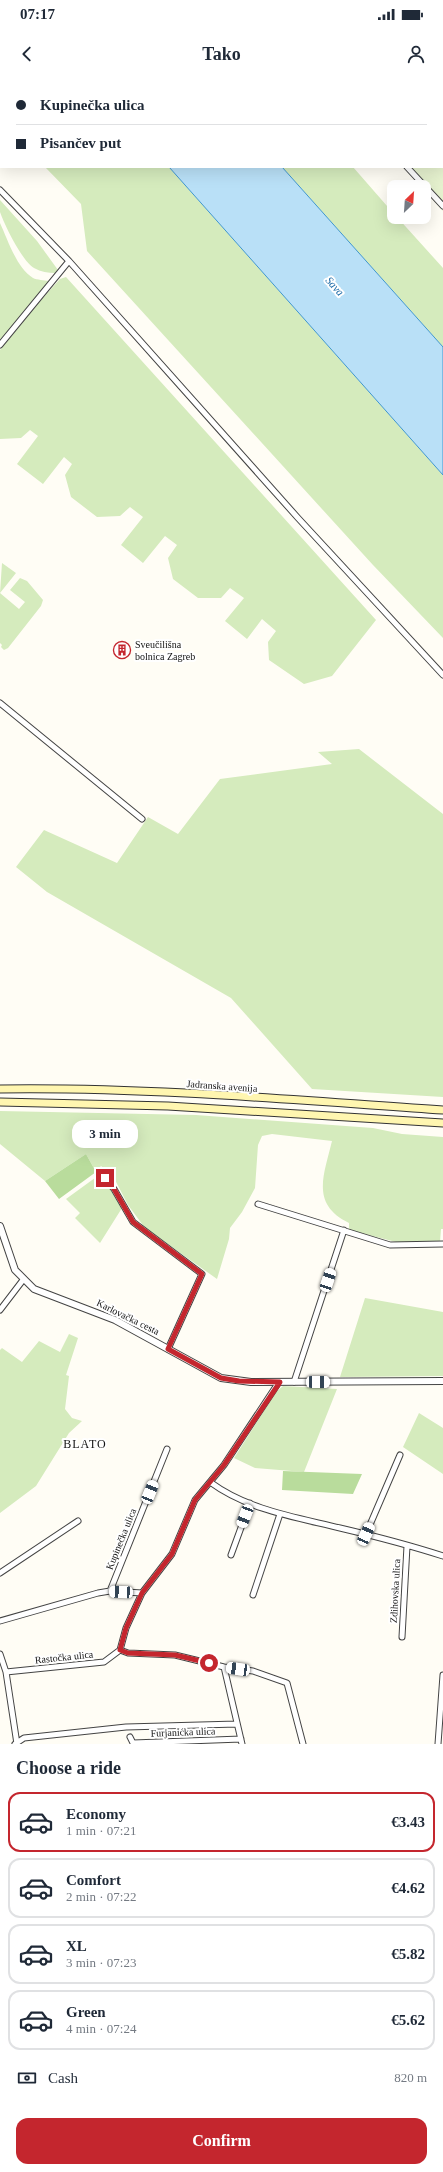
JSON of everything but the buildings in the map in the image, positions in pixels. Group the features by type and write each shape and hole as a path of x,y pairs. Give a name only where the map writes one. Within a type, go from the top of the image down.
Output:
{"main road":[{"name":"Jadranska avenija","path":"0,1089 92,1089 163,1092 443,1110"},
{"path":"0,1102 168,1106 443,1123"}],"street":[{"path":"408,168 443,206"},
{"path":"0,190 69,261 282,500 443,675"},
{"path":"0,345 69,261"},
{"path":"0,703 142,819"},
{"path":"99,1172 114,1189 133,1222 202,1274 168,1349"},
{"path":"258,1204 390,1245 443,1244"},
{"name":"Karlovačka cesta","path":"0,1226 12,1263 23,1280 34,1289 115,1320 221,1378 239,1381 280,1382 443,1381"},
{"path":"294,1382 344,1230"},
{"path":"0,1310 23,1280"},
{"path":"280,1382 210,1482 195,1500 172,1554 142,1593 126,1628 120,1650 128,1653 175,1655 224,1667 252,1671 287,1683 303,1744"},
{"name":"Kupinečka ulica","path":"110,1591 167,1449"},
{"path":"366,1534 400,1455"},
{"name":"Zdihovska ulica","path":"210,1482 230,1496 280,1514 366,1534 443,1556"},
{"path":"231,1556 250,1504"},
{"path":"253,1596 280,1514"},
{"path":"0,1573 78,1521"},
{"name":"Zdihovska ulica","path":"402,1637 407,1546"},
{"path":"0,1621 69,1600 110,1591 142,1593"},
{"name":"Rastočka ulica","path":"6,1672 104,1662 120,1650"},
{"path":"0,1654 1,1661 6,1672 17,1744"},
{"name":"Furjanićka ulica","path":"130,1737 133,1743 241,1742 224,1667"},
{"path":"438,1744 443,1675"},
{"name":"Furjanićka ulica","path":"17,1744 24,1738 126,1727 238,1724"}],"green space":[{"path":"46,168 170,168 443,475 443,638 373,565 87,251 81,204"},
{"path":"283,168 354,168 387,206 387,224 403,224 443,268 443,347"},
{"path":"405,168 443,168 443,211 431,198 431,180 416,180"},
{"path":"0,200 37,241 58,270 55,273 44,272 34,268 24,258 14,243 2,218 0,212"},
{"path":"0,223 13,253 27,273 33,278 49,281 0,342"},
{"path":"66,277 376,620 332,676 304,684 269,660 268,642 276,631 262,619 247,639 225,621 244,598 230,588 221,598 198,598 173,579 168,558 177,545 165,536 143,563 121,545 143,517 130,507 120,516 97,517 71,497 65,475 72,464 64,457 43,484 17,464 38,436 30,430 21,438 0,439 0,350 41,300 60,279"},
{"path":"2,563 16,573 0,593"},
{"path":"20,578 27,581 43,600 41,606 8,648 4,650 0,643 0,593 19,609 25,602 10,590"},
{"path":"359,749 443,814 443,1097 312,1089 231,998 47,892 16,867 44,830 117,863 148,817 178,834 220,779 332,764 318,752"},
{"path":"0,1111 196,1115 373,1128 402,1134 443,1137 443,1229 441,1229 440,1242 400,1243 349,1230 349,1223 337,1215 329,1207 324,1198 324,1177 332,1141 272,1134 262,1136 258,1145 255,1188 242,1212 230,1228 229,1239 217,1279 145,1228 128,1205 114,1178 101,1166 96,1172 86,1154 45,1181 0,1144"},
{"path":"86,1154 96,1172 59,1199 45,1181"},
{"path":"99,1175 109,1186 122,1208 100,1243 75,1218 80,1213 66,1199"},
{"path":"365,1298 443,1312 443,1376 340,1377"},
{"path":"69,1334 78,1338 66,1375 69,1376 65,1409 72,1418 82,1421 69,1433 36,1486 0,1513 0,1350 2,1348 22,1362 39,1341 60,1352"},
{"path":"283,1386 337,1389 304,1472 255,1468 234,1458 276,1392"},
{"path":"419,1413 443,1428 443,1474 403,1447"},
{"path":"283,1471 362,1474 353,1494 282,1490"}],"water":[{"name":"Sava","path":"170,168 283,168 443,347 443,475"}],"place":[{"name":"Sveučilišna bolnica Zagreb","path":"122,650"}],"district":[{"name":"BLATO","path":"85,1444"}],"route":[{"path":"105,1178 114,1189 133,1222 139,1228 202,1274 168,1349 221,1378 239,1381 280,1382 224,1465 195,1500 172,1554 153,1581 142,1593 136,1605 126,1628 120,1650 128,1653 175,1655 209,1663"}]}
